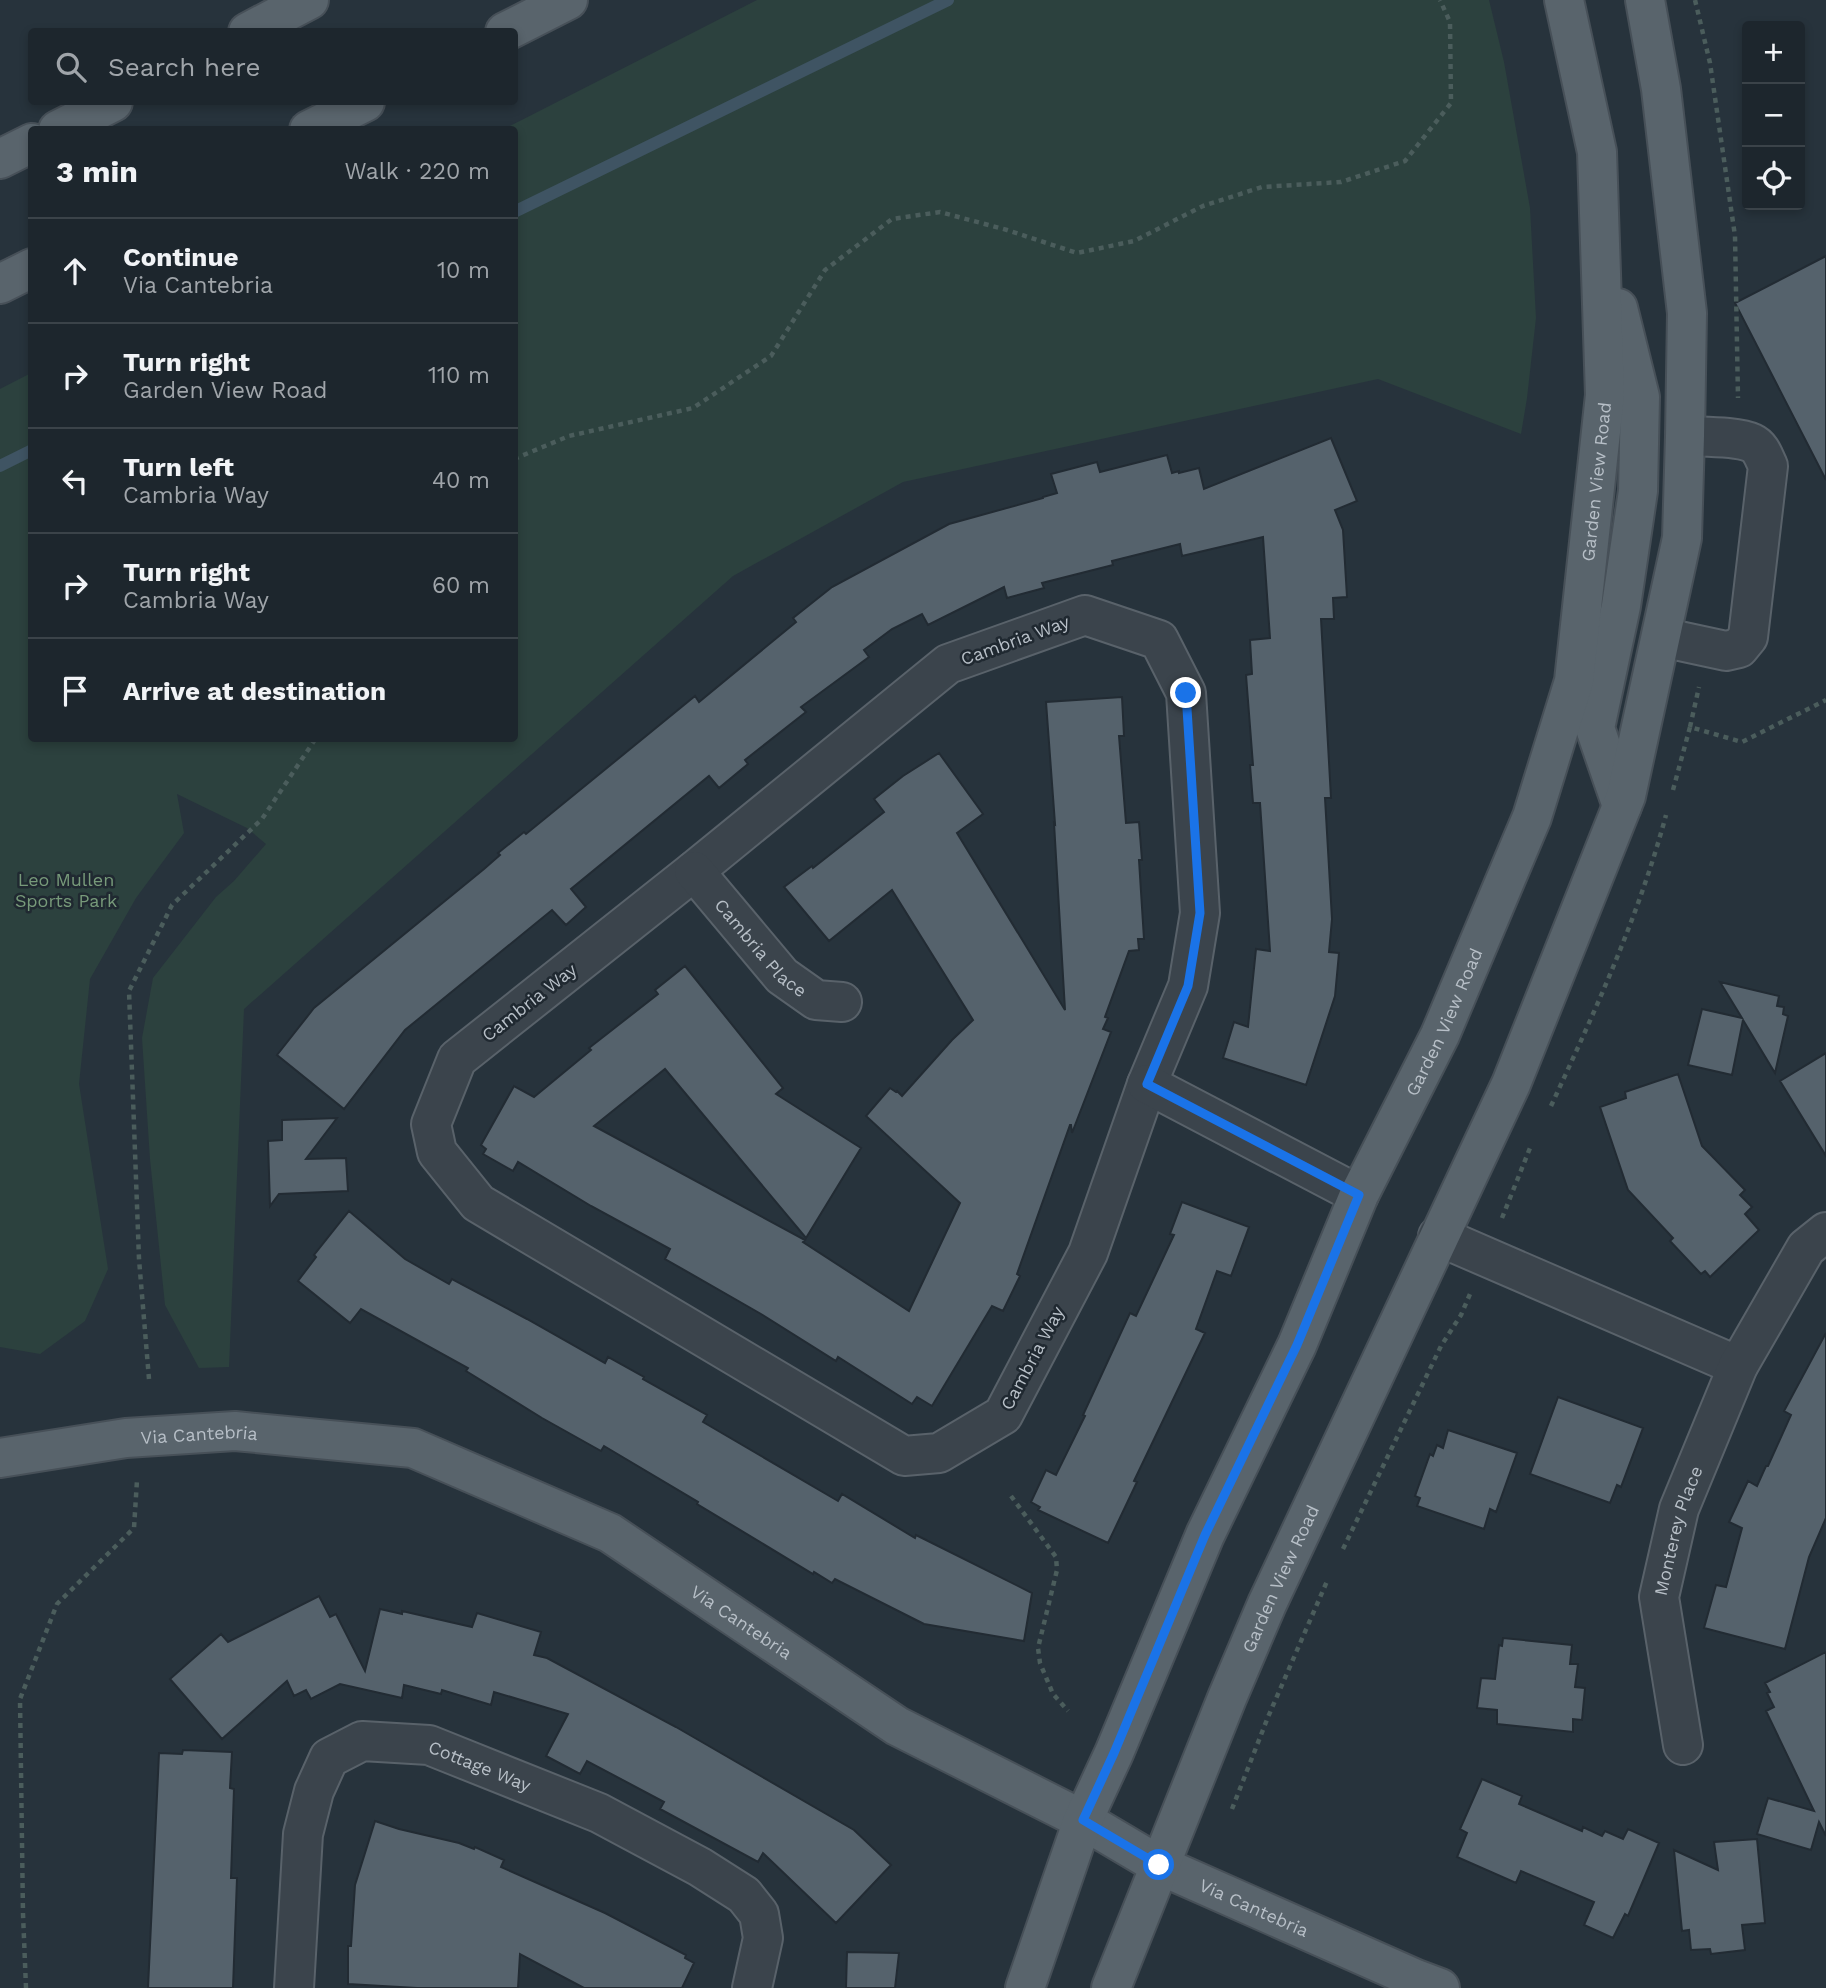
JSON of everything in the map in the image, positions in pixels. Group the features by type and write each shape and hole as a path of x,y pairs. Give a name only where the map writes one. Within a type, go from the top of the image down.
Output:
{"main road":[{"path":"256,28 309,0"},
{"path":"513,28 568,0"},
{"name":"Garden View Road","path":"1025,1988 1083,1820 1114,1753 1205,1535 1297,1345 1359,1195 1440,1035 1532,817 1574,681 1605,395 1597,152 1564,0"},
{"name":"Garden View Road","path":"1111,1988 1222,1709 1267,1604 1511,1084 1626,796 1682,538 1685,436 1687,313 1661,89 1645,0"},
{"path":"66,126 107,105"},
{"path":"317,126 359,105"},
{"path":"0,159 28,145"},
{"path":"1600,231 1640,397 1638,491 1621,606 1595,728 1622,806"},
{"path":"0,284 28,270"},
{"name":"Via Cantebria","path":"0,1458 126,1438 234,1431 413,1448 610,1534 897,1726 1083,1820 1159,1865 1440,1988"}],"street":[{"path":"1661,638 1726,651 1739,648 1748,637 1768,466 1762,452 1754,443 1685,436"},
{"name":"Cambria Way","path":"1085,615 1159,639 1186,693 1200,913 1188,986 1147,1084 1088,1253 1003,1415 940,1453 904,1456 478,1203 437,1152 431,1124 457,1059 694,871 948,664 1085,615"},
{"name":"Cambria Place","path":"694,871 782,976 816,1000 842,1002"},
{"path":"1147,1084 1359,1195"},
{"name":"Monterey Place","path":"1683,1745 1659,1597 1679,1509 1738,1366 1806,1248 1826,1232"},
{"path":"1438,1236 1738,1366"},
{"name":"Cottage Way","path":"294,1988 303,1834 314,1791 329,1758 362,1741 429,1745 587,1808 700,1867 744,1895 759,1914 763,1938 752,1988"}],"path":[{"path":"518,456 569,436 693,408 771,356 825,270 892,219 940,212 1077,253 1134,241 1203,206 1262,187 1341,182 1405,161 1451,103 1450,22 1440,0"},
{"path":"1672,793 1690,727 1742,742 1826,700"},
{"path":"149,1379 139,1259 129,991 172,905 262,819 313,742"},
{"path":"1547,1113 1597,1008 1640,900 1669,805"},
{"path":"1338,1559 1441,1346 1461,1315 1536,1136"},
{"path":"26,1988 20,1699 57,1604 134,1528 137,1480"},
{"path":"1011,1496 1056,1557 1057,1570 1038,1648 1040,1663 1053,1694 1068,1711"},
{"path":"1232,1809 1268,1717 1332,1571"}],"green space":[{"name":"Leo Mullen Sports Park","path":"757,0 1489,0 1504,62 1530,208 1536,318 1521,434 1378,379 903,482 733,576 244,1009 229,1367 199,1368 165,1305 150,1159 142,1038 153,978 216,897 234,881 266,844 247,828 177,794 184,833 136,898 90,979 79,1084 108,1269 85,1321 40,1354 0,1347 0,389 28,375 28,742 518,742 518,126 510,126"}],"building":[{"path":"1826,256 1826,480 1735,303"},
{"path":"1331,438 1357,501 1335,510 1343,530 1347,597 1333,598 1334,619 1321,619 1331,798 1325,798 1332,919 1329,952 1339,953 1335,996 1306,1085 1223,1058 1234,1022 1248,1027 1256,949 1270,951 1260,803 1253,803 1246,675 1252,674 1250,640 1270,638 1263,537 1182,556 1180,544 1112,561 1113,565 1042,583 1044,588 1007,598 1004,587 928,625 922,614 892,629 864,650 869,657 801,707 806,712 745,760 748,764 719,788 709,776 571,889 586,907 566,925 552,910 405,1030 344,1109 277,1055 314,1008 484,869 500,855 498,853 524,832 526,834 695,696 699,702 796,622 793,618 832,587 949,524 1057,493 1051,474 1097,462 1100,472 1167,455 1172,473 1199,468 1204,489"},
{"path":"1122,697 1124,736 1119,736 1126,823 1139,822 1144,939 1138,939 1139,950 1129,951 1105,1017 1108,1018 1103,1029 1111,1032 1072,1133 1070,1125 1017,1274 1020,1276 1003,1311 992,1306 932,1406 917,1397 912,1404 838,1357 836,1361 665,1259 670,1249 518,1162 513,1171 483,1154 486,1149 481,1145 514,1086 534,1097 591,1050 589,1048 658,994 655,990 685,966 783,1088 776,1094 861,1148 806,1238 665,1069 594,1126 805,1240 803,1242 909,1311 960,1203 866,1116 890,1088 902,1096 973,1020 892,890 829,941 784,887 812,866 813,868 884,812 874,799 939,753 983,814 957,833 1065,1010 1046,702"},
{"path":"1720,982 1779,996 1777,1006 1784,1007 1783,1014 1788,1016 1775,1073 1743,1020 1732,1075 1688,1065 1702,1009 1742,1018"},
{"path":"1826,1053 1826,1156 1780,1081"},
{"path":"1678,1074 1702,1146 1745,1190 1740,1195 1752,1207 1745,1214 1759,1230 1710,1277 1705,1271 1701,1274 1670,1241 1673,1238 1628,1190 1600,1107 1626,1098 1625,1092"},
{"path":"337,1118 306,1159 346,1158 348,1191 279,1194 270,1206 268,1141 282,1140 282,1120"},
{"path":"1182,1202 1249,1227 1231,1276 1217,1271 1196,1329 1205,1333 1134,1481 1137,1482 1108,1543 1038,1510 1040,1507 1031,1502 1046,1470 1056,1475 1130,1313 1136,1316 1174,1235 1170,1234"},
{"path":"349,1211 405,1259 449,1284 452,1279 605,1363 608,1357 707,1415 703,1422 838,1501 842,1494 915,1538 916,1535 1032,1593 1024,1641 924,1624 835,1579 832,1583 604,1446 601,1451 542,1418 466,1371 468,1368 361,1309 350,1323 298,1281 316,1257 314,1255"},
{"path":"1826,1333 1826,1518 1809,1557 1785,1649 1704,1628 1716,1585 1726,1587 1742,1528 1729,1522 1748,1481 1757,1486 1768,1466 1791,1415 1784,1411"},
{"path":"1558,1397 1643,1428 1621,1487 1617,1485 1610,1503 1530,1474"},
{"path":"1448,1430 1517,1453 1496,1512 1490,1509 1484,1529 1417,1506 1420,1498 1415,1496 1430,1454 1433,1456 1437,1445 1443,1448"},
{"path":"319,1596 330,1617 336,1614 365,1671 380,1609 402,1614 402,1611 472,1627 477,1613 541,1632 534,1655 547,1658 676,1727 854,1830 891,1865 836,1923 763,1853 758,1862 660,1809 664,1802 587,1761 580,1774 546,1756 568,1714 494,1692 491,1705 442,1690 441,1694 404,1685 402,1698 340,1684 311,1699 306,1690 294,1696 287,1681 222,1739 170,1679 221,1634 228,1642"},
{"path":"1503,1638 1572,1645 1570,1664 1578,1664 1575,1687 1585,1688 1582,1720 1573,1719 1573,1732 1497,1724 1497,1710 1477,1708 1481,1678 1495,1679 1499,1645 1502,1646"},
{"path":"1826,1652 1826,1836 1819,1822 1811,1850 1757,1834 1768,1798 1814,1811 1766,1711 1774,1707 1765,1683"},
{"path":"183,1750 232,1752 230,1788 234,1789 231,1878 237,1878 233,1988 148,1988 159,1753 182,1754"},
{"path":"1482,1779 1522,1796 1519,1804 1582,1831 1583,1827 1602,1836 1605,1831 1623,1839 1628,1829 1659,1843 1628,1916 1625,1914 1613,1938 1584,1925 1594,1902 1521,1871 1516,1883 1457,1857 1467,1833 1460,1829"},
{"path":"375,1821 474,1849 475,1847 504,1860 501,1867 605,1913 686,1955 685,1958 694,1963 682,1988 584,1988 520,1954 518,1988 417,1988 348,1984 348,1946 351,1946 355,1885"},
{"path":"1757,1839 1765,1923 1742,1925 1745,1950 1711,1954 1710,1949 1691,1950 1689,1930 1682,1931 1674,1850 1718,1870 1714,1842"},
{"path":"847,1952 899,1953 895,1988 846,1988"}],"waterway":[{"path":"518,210 948,0"},
{"path":"0,466 28,452"}],"route":[{"path":"1159,1865 1083,1820 1114,1753 1205,1535 1297,1345 1359,1195 1147,1084 1188,986 1200,913 1186,693"}]}
